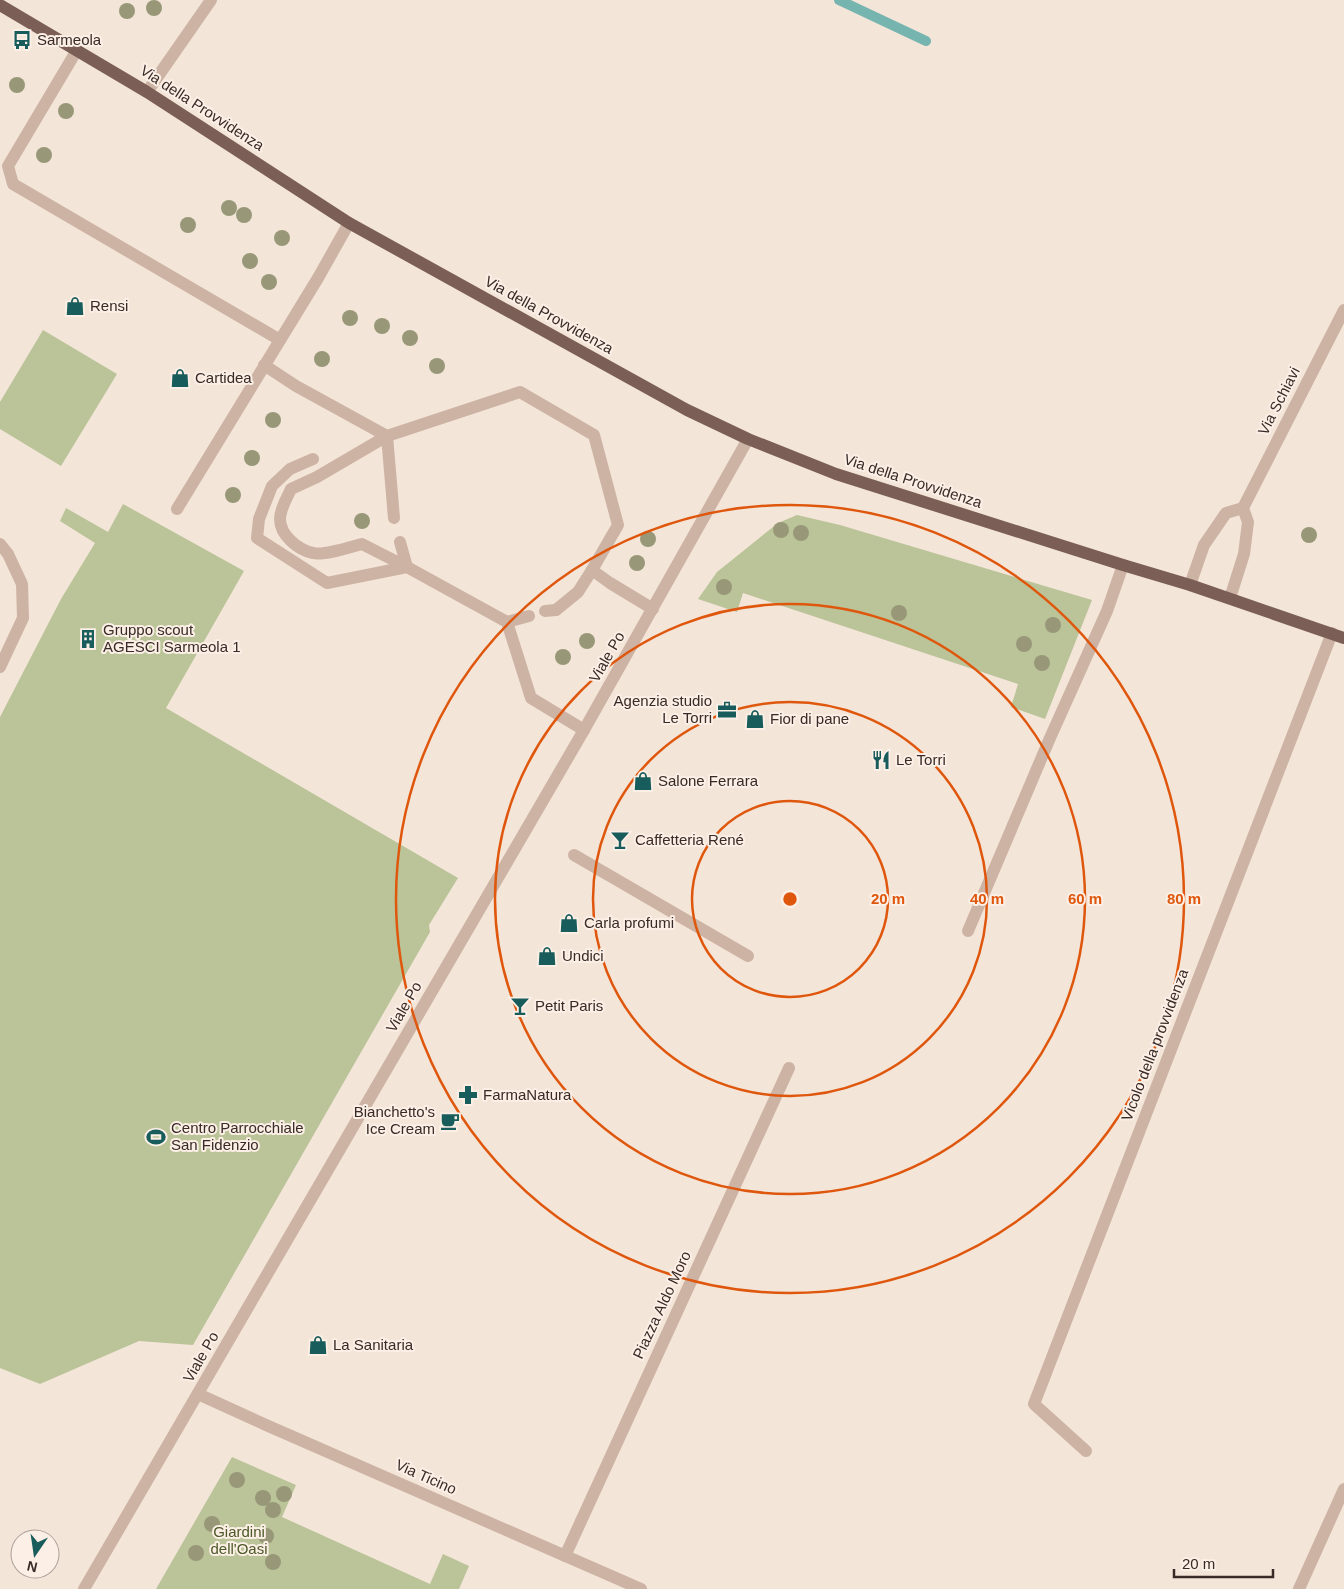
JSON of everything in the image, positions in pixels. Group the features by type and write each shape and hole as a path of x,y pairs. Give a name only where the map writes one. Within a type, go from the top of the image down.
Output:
{"main road":[{"name":"Via della Provvidenza","path":"0,5 148,92 350,223 687,410 748,439 836,474 1190,585 1338,636"}],"street":[{"path":"148,92 212,0"},
{"path":"76,50 8,166 14,184 280,340"},
{"path":"177,509 350,223"},
{"name":"Via Schiavi","path":"1243,508 1344,310"},
{"path":"264,365 296,386 387,436"},
{"path":"550,610 578,592 618,524 594,435 520,392 387,436 317,478 291,489 284,504 280,519 285,534 295,545 313,554 362,544 507,622 531,698 584,730"},
{"path":"387,436 394,518"},
{"name":"Viale Po","path":"84,1589 584,730 748,439"},
{"path":"313,459 290,469 272,486 259,518 257,538 326,582 407,567"},
{"path":"1190,585 1204,545 1226,513 1243,508 1248,522 1244,554 1230,598"},
{"path":"400,542 407,567"},
{"path":"0,544 8,554 22,584 23,618 0,667"},
{"path":"968,931 1050,738 1107,611 1123,565"},
{"path":"592,570 610,584 653,609"},
{"path":"507,622 529,616"},
{"name":"Vicolo della provvidenza","path":"1086,1451 1034,1404 1338,636"},
{"path":"574,855 748,956"},
{"name":"Piazza Aldo Moro","path":"565,1556 789,1068"},
{"name":"Via Ticino","path":"198,1394 641,1589"},
{"path":"1299,1589 1341,1503 1344,1489"}],"green space":[{"path":"43,330 117,374 61,466 0,429 0,402"},
{"name":"Centro Parrocchiale San Fidenzio","path":"123,504 244,571 166,708 458,878 429,925 430,932 193,1345 139,1341 40,1384 0,1368 0,717 61,599 95,543 60,521 66,508 108,532"},
{"path":"797,515 840,525 1092,600 1045,719 1011,707 1018,684 743,593 737,612 698,599 717,572 778,523"},
{"name":"Giardini dell'Oasi","path":"232,1457 296,1485 282,1517 430,1584 443,1554 469,1566 459,1589 156,1589"}],"waterway":[{"path":"839,0 926,41"}],"place":[{"name":"Sarmeola","path":"22,40"},
{"name":"Rensi","path":"75,306"},
{"name":"Cartidea","path":"180,378"},
{"name":"Gruppo scout AGESCI Sarmeola 1","path":"88,639"},
{"name":"Agenzia studio Le Torri","path":"727,710"},
{"name":"Fior di pane","path":"755,719"},
{"name":"Le Torri","path":"881,760"},
{"name":"Salone Ferrara","path":"643,781"},
{"name":"Caffetteria René","path":"620,840"},
{"name":"Carla profumi","path":"569,923"},
{"name":"Undici","path":"547,956"},
{"name":"Petit Paris","path":"520,1006"},
{"name":"FarmaNatura","path":"468,1095"},
{"name":"Bianchetto's Ice Cream","path":"450,1121"},
{"name":"Centro Parrocchiale San Fidenzio","path":"156,1137"},
{"name":"La Sanitaria","path":"318,1345"}]}
